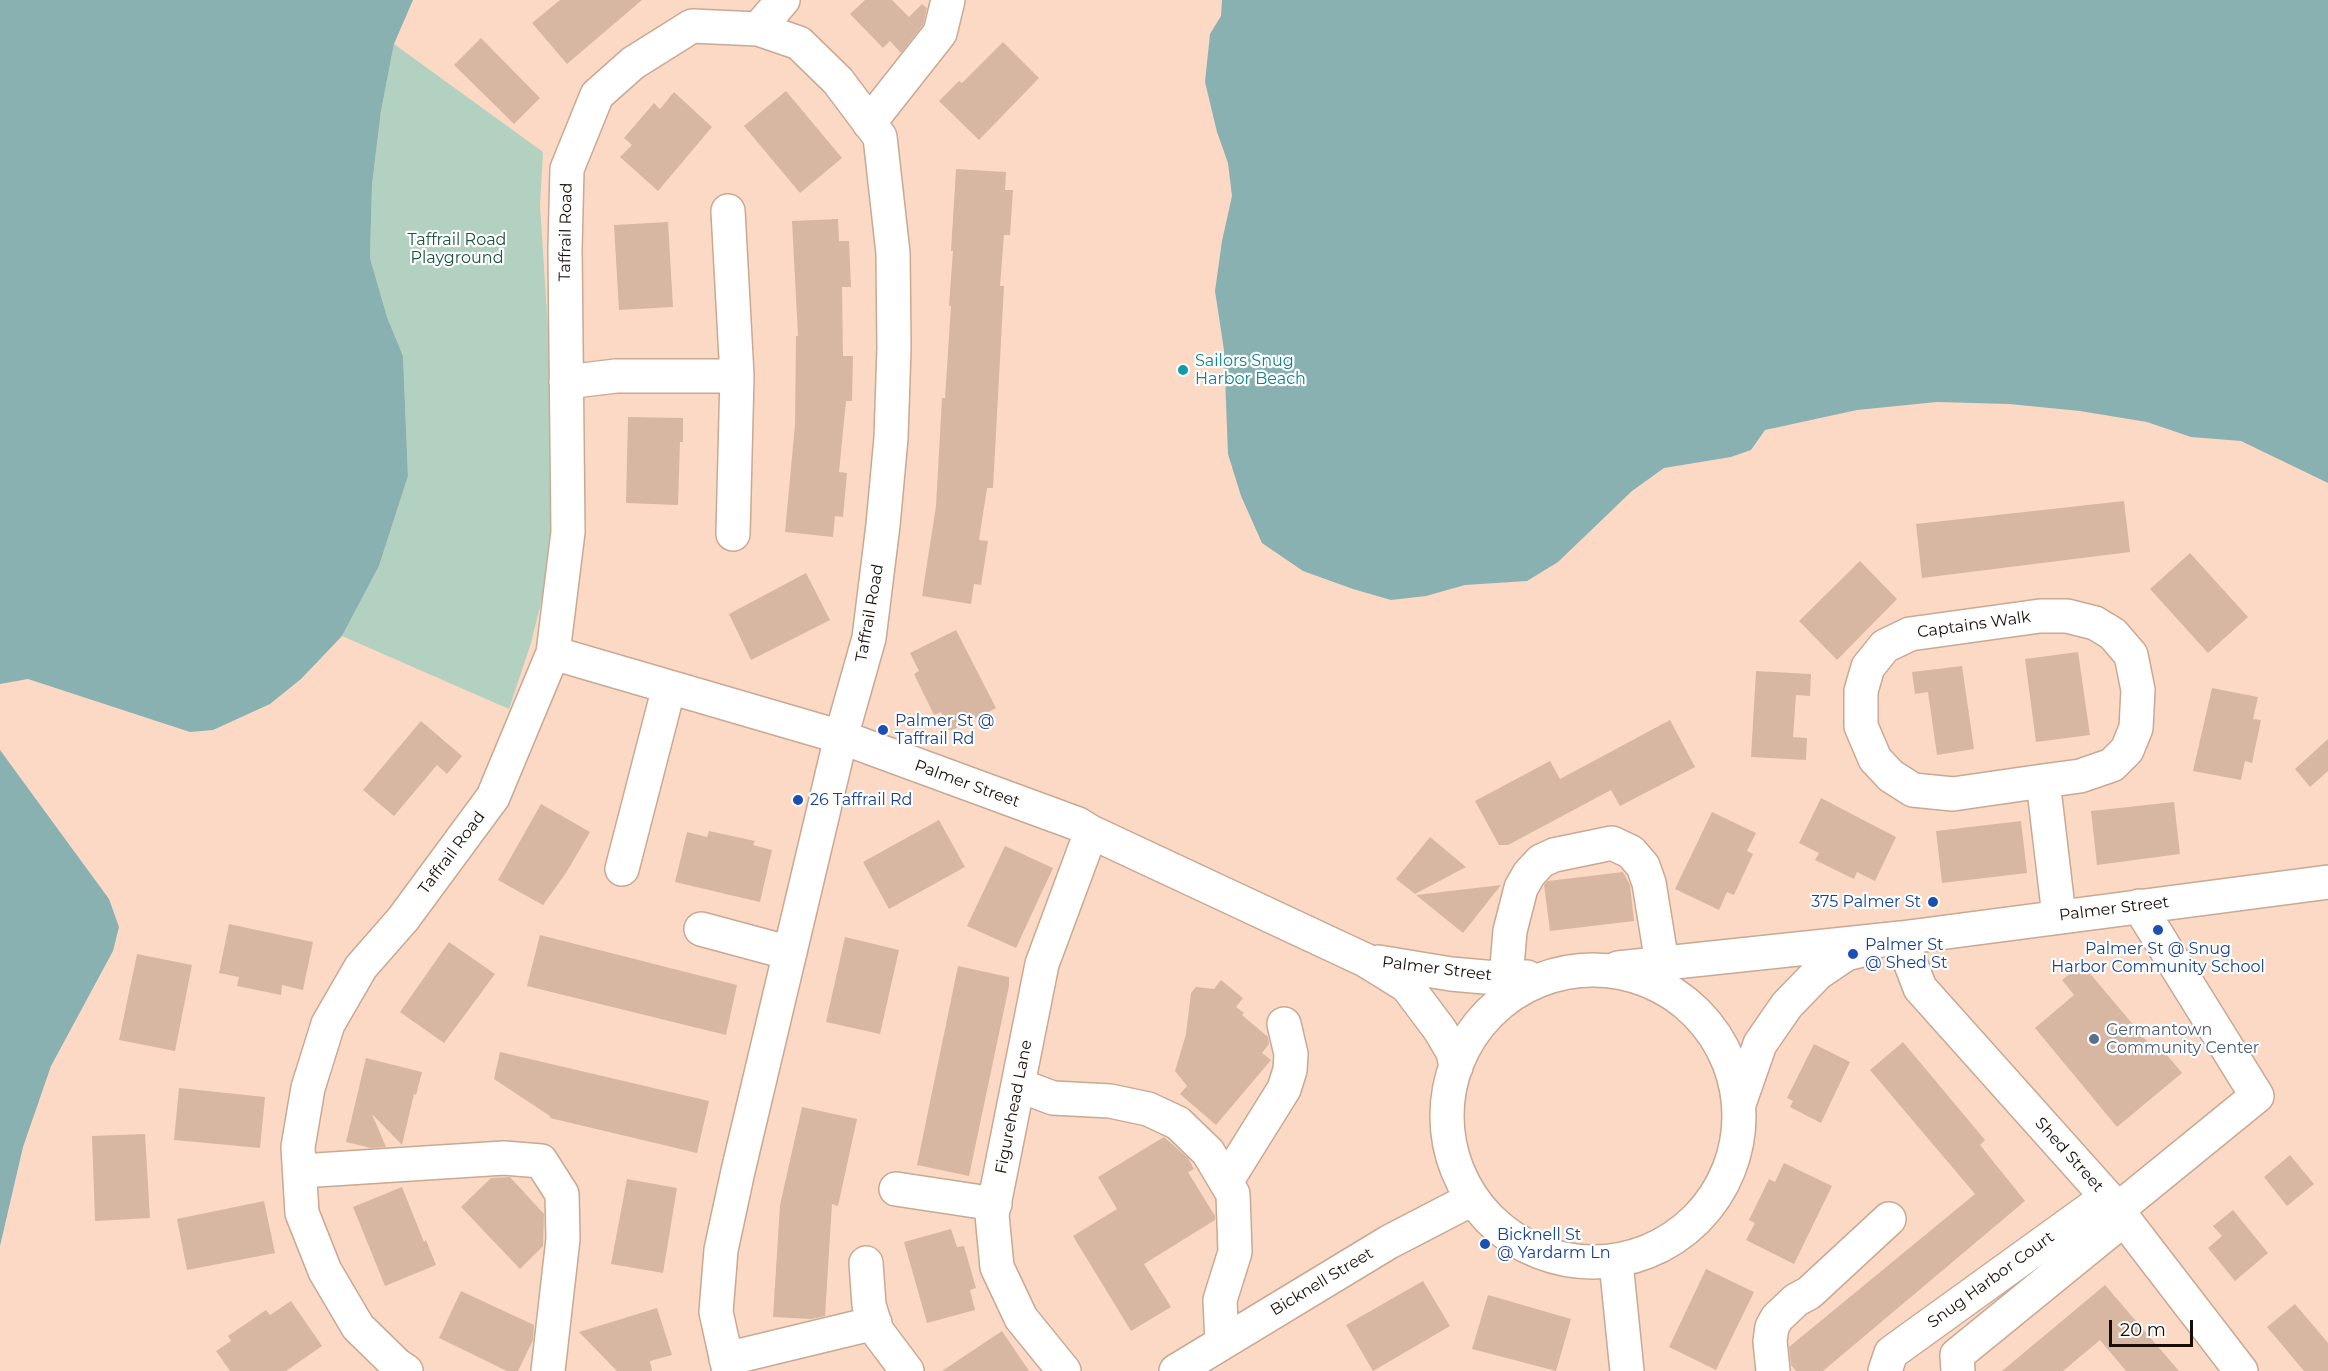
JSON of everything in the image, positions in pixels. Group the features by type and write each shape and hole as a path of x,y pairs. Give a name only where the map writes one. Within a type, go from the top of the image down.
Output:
{"street":[{"path":"758,28 783,0"},
{"path":"869,123 940,33 948,0"},
{"name":"Taffrail Road","path":"406,1371 358,1326 325,1271 302,1214 298,1147 308,1088 328,1024 361,967 403,919 493,798 553,653 568,532 565,249 567,169 597,95 633,63 692,26 758,28 799,43 838,81 880,137 893,253 894,348 891,438 869,638 841,737 721,1250 716,1312 728,1365"},
{"path":"728,211 737,376 733,534"},
{"path":"566,382 616,376 737,376"},
{"name":"Captains Walk","path":"2067,615 2095,623 2113,634 2131,655 2138,690 2136,728 2127,750 2112,765 2080,776 2043,781 1953,794 1913,790 1875,759 1861,726 1861,691 1868,667 1884,646 1910,634 2040,616 2067,615"},
{"name":"Palmer Street","path":"553,653 841,737 1078,824 1365,960 1407,986 1440,1030 1453,1052 1455,1067"},
{"path":"622,870 669,687"},
{"path":"2043,781 2059,916"},
{"name":"Figurehead Lane","path":"1064,1371 1021,1318 997,1267 992,1215 1042,964 1091,832"},
{"path":"1506,978 1510,932 1521,888 1529,874 1541,861 1554,855 1612,843 1631,852 1643,866 1649,883 1662,963"},
{"name":"Palmer Street","path":"1599,970 1901,938 2328,882"},
{"path":"2116,1209 2258,1096 2139,906"},
{"path":"701,929 790,953"},
{"name":"Palmer Street","path":"1739,1104 1760,1044 1787,1005 1818,973 1846,954 1901,938"},
{"name":"Shed Street","path":"1901,938 1920,988 2116,1209 2241,1371"},
{"name":"Palmer Street","path":"1365,960 1451,974 1506,978 1546,977"},
{"path":"1599,970 1640,977 1678,996 1708,1026 1719,1043 1728,1060 1739,1104 1736,1148 1720,1189 1694,1224 1658,1249 1616,1262 1582,1263 1550,1257 1519,1244 1493,1224 1472,1198 1456,1168 1448,1134 1447,1100 1455,1067 1476,1028 1507,998 1546,977 1572,971 1599,970"},
{"path":"1226,1182 1284,1089 1290,1070 1291,1054 1284,1024"},
{"path":"1018,1084 1053,1098 1110,1101 1148,1109 1178,1123 1208,1152 1233,1194 1235,1252 1220,1300 1222,1343"},
{"path":"301,1172 504,1158 541,1161 562,1194 562,1239 548,1371"},
{"path":"896,1189 994,1204"},
{"name":"Bicknell Street","path":"1176,1371 1389,1242 1472,1198"},
{"name":"Snug Harbor Court","path":"1885,1371 1891,1353 2116,1209"},
{"name":"Snug Harbor Court","path":"1958,1371 1957,1355 2116,1209"},
{"path":"1773,1371 1770,1341 1772,1327 1777,1318 1796,1300 1809,1293 1889,1219"},
{"path":"1616,1262 1627,1371"},
{"path":"866,1263 869,1305 877,1331 907,1371"},
{"path":"728,1365 875,1323"}],"green space":[{"name":"Taffrail Road Playground","path":"394,44 543,152 540,205 554,421 556,503 546,582 531,643 509,709 342,636 379,566 408,476 403,356 387,317 370,258 372,185 381,111"}],"water":[{"path":"0,0 413,0 394,44 381,111 372,185 370,258 387,317 403,356 408,476 379,566 342,636 301,679 270,704 213,730 190,732 28,679 0,684"},
{"path":"1222,0 2328,0 2328,483 2241,441 2191,437 2147,422 2080,411 2009,404 1937,402 1857,410 1765,430 1751,450 1731,457 1664,468 1632,491 1558,562 1527,581 1465,585 1426,596 1391,600 1303,571 1262,543 1241,496 1228,454 1224,350 1215,291 1222,241 1232,196 1228,163 1217,132 1205,82 1210,34 1221,16"},
{"path":"0,750 109,899 119,927 113,951 51,1066 23,1147 0,1246"}],"building":[{"path":"560,0 642,0 567,64 532,23"},
{"path":"865,0 892,0 909,17 922,4 927,8 923,25 901,53 890,41 883,48 850,14"},
{"path":"481,38 540,98 514,124 454,65"},
{"path":"1003,42 1039,78 979,140 939,101 959,81 962,83"},
{"path":"786,91 842,158 800,193 744,126"},
{"path":"674,92 712,127 658,191 620,157 632,145 624,138 654,103 660,109"},
{"path":"956,169 1006,172 1005,190 1013,190 1010,235 1004,235 1000,286 1004,286 993,488 987,488 979,540 988,541 981,585 974,584 971,604 922,596 936,506 942,398 945,398"},
{"path":"838,219 839,241 849,241 851,287 842,287 843,356 853,356 852,401 846,401 839,472 847,473 843,517 835,516 833,537 785,532 795,425 796,336 798,336 792,221"},
{"path":"668,222 673,307 619,310 614,225"},
{"path":"628,417 683,418 678,505 626,503"},
{"path":"2124,501 2130,552 1922,578 1916,524"},
{"path":"2190,553 2248,617 2208,653 2150,589"},
{"path":"1860,561 1897,599 1837,660 1799,621"},
{"path":"806,573 830,620 751,660 729,614"},
{"path":"956,630 996,708 950,731 941,712 934,715 914,674 919,671 910,653"},
{"path":"2078,652 2090,735 2036,742 2025,659"},
{"path":"1962,666 1974,749 1937,755 1928,692 1915,694 1912,672"},
{"path":"1756,671 1811,674 1810,696 1796,695 1793,737 1807,738 1806,760 1751,757"},
{"path":"2212,688 2258,697 2253,719 2261,720 2252,763 2245,761 2241,780 2193,771"},
{"path":"1670,720 1695,767 1620,806 1611,790 1508,845 1499,845 1475,801 1550,761 1560,779"},
{"path":"421,721 462,756 447,774 437,765 394,816 363,790"},
{"path":"2328,739 2328,771 2310,787 2295,769"},
{"path":"1821,798 1896,837 1875,881 1857,872 1854,879 1815,860 1819,853 1799,843"},
{"path":"2174,802 2180,854 2097,865 2091,811"},
{"path":"541,804 590,832 566,873 543,905 498,880"},
{"path":"1712,812 1756,833 1747,851 1753,854 1734,895 1727,892 1719,910 1675,889"},
{"path":"939,820 965,867 889,909 863,862"},
{"path":"2021,821 2027,873 1942,883 1936,831"},
{"path":"709,831 755,841 753,845 772,850 760,902 675,882 687,832 707,837"},
{"path":"1430,837 1466,867 1415,894 1396,879"},
{"path":"1005,846 1053,868 1016,948 967,926"},
{"path":"1623,872 1630,885 1634,921 1550,931 1544,885 1548,881"},
{"path":"1501,885 1463,933 1416,895"},
{"path":"229,924 313,942 303,990 282,985 281,995 237,986 239,977 219,973"},
{"path":"540,935 737,985 726,1035 527,986"},
{"path":"845,937 899,950 880,1034 826,1022"},
{"path":"449,942 495,974 444,1043 400,1012"},
{"path":"137,954 192,965 175,1051 119,1040"},
{"name":"Germantown Community Center","path":"2082,964 2157,1053 2162,1049 2182,1073 2117,1127 2035,1028 2074,995 2062,980"},
{"path":"958,966 1009,977 969,1176 917,1165"},
{"path":"1221,980 1243,998 1236,1007 1244,1013 1242,1015 1268,1037 1269,1044 1262,1053 1271,1060 1216,1125 1180,1094 1187,1086 1175,1071 1186,1034 1191,993 1196,987 1214,989"},
{"path":"1903,1042 1985,1140 1980,1145 2025,1201 1823,1371 1796,1371 1791,1365 1789,1347 1975,1194 1870,1070"},
{"path":"1814,1044 1850,1062 1821,1123 1790,1107 1793,1101 1787,1098"},
{"path":"500,1052 709,1101 697,1153 550,1118 494,1079"},
{"path":"366,1058 422,1072 416,1095 414,1094 402,1145 372,1114 386,1147 371,1148 346,1142"},
{"path":"179,1088 265,1097 260,1148 174,1140"},
{"path":"802,1107 857,1119 838,1206 832,1204 825,1316 811,1319 773,1317 780,1205"},
{"path":"145,1134 150,1218 95,1221 92,1136"},
{"path":"1164,1137 1188,1158 1194,1169 1188,1172 1215,1216 1215,1220 1144,1264 1171,1307 1131,1331 1073,1236 1117,1209 1098,1177"},
{"path":"2290,1155 2314,1184 2287,1206 2264,1177"},
{"path":"1784,1163 1832,1186 1794,1264 1746,1240 1755,1223 1749,1220 1769,1179 1775,1182"},
{"path":"510,1177 544,1214 543,1246 520,1269 461,1207 491,1178"},
{"path":"627,1179 677,1188 663,1273 611,1264"},
{"path":"402,1187 424,1242 426,1240 436,1265 385,1286 353,1207"},
{"path":"264,1201 275,1253 187,1270 177,1219"},
{"path":"2233,1210 2268,1253 2235,1281 2208,1248 2222,1236 2213,1226"},
{"path":"951,1229 957,1247 964,1246 976,1288 970,1290 975,1310 927,1323 904,1242"},
{"path":"1706,1269 1754,1292 1716,1370 1669,1347"},
{"path":"1423,1281 1450,1326 1373,1371 1346,1325"},
{"path":"2105,1285 2179,1371 2126,1371 2100,1340 2063,1371 2002,1371"},
{"path":"461,1291 534,1325 533,1340 518,1371 507,1371 439,1338"},
{"path":"1488,1295 1571,1319 1556,1371 1472,1349"},
{"path":"291,1301 322,1346 286,1371 230,1371 216,1351 231,1341 228,1336 266,1310 270,1315"},
{"path":"2295,1304 2328,1343 2328,1371 2304,1371 2267,1327"},
{"path":"657,1308 672,1355 650,1361 652,1371 617,1371 579,1332"},
{"path":"1002,1331 1029,1371 942,1371"}],"place":[{"name":"Sailors Snug Harbor Beach","path":"1183,370"},
{"name":"Palmer St @ Taffrail Rd","path":"883,730"},
{"name":"26 Taffrail Rd","path":"798,800"},
{"name":"375 Palmer St","path":"1933,902"},
{"name":"Palmer St @ Snug Harbor Community School","path":"2158,930"},
{"name":"Palmer St @ Shed St","path":"1853,954"},
{"name":"Germantown Community Center","path":"2094,1039"},
{"name":"Bicknell St @ Yardarm Ln","path":"1485,1244"}]}
